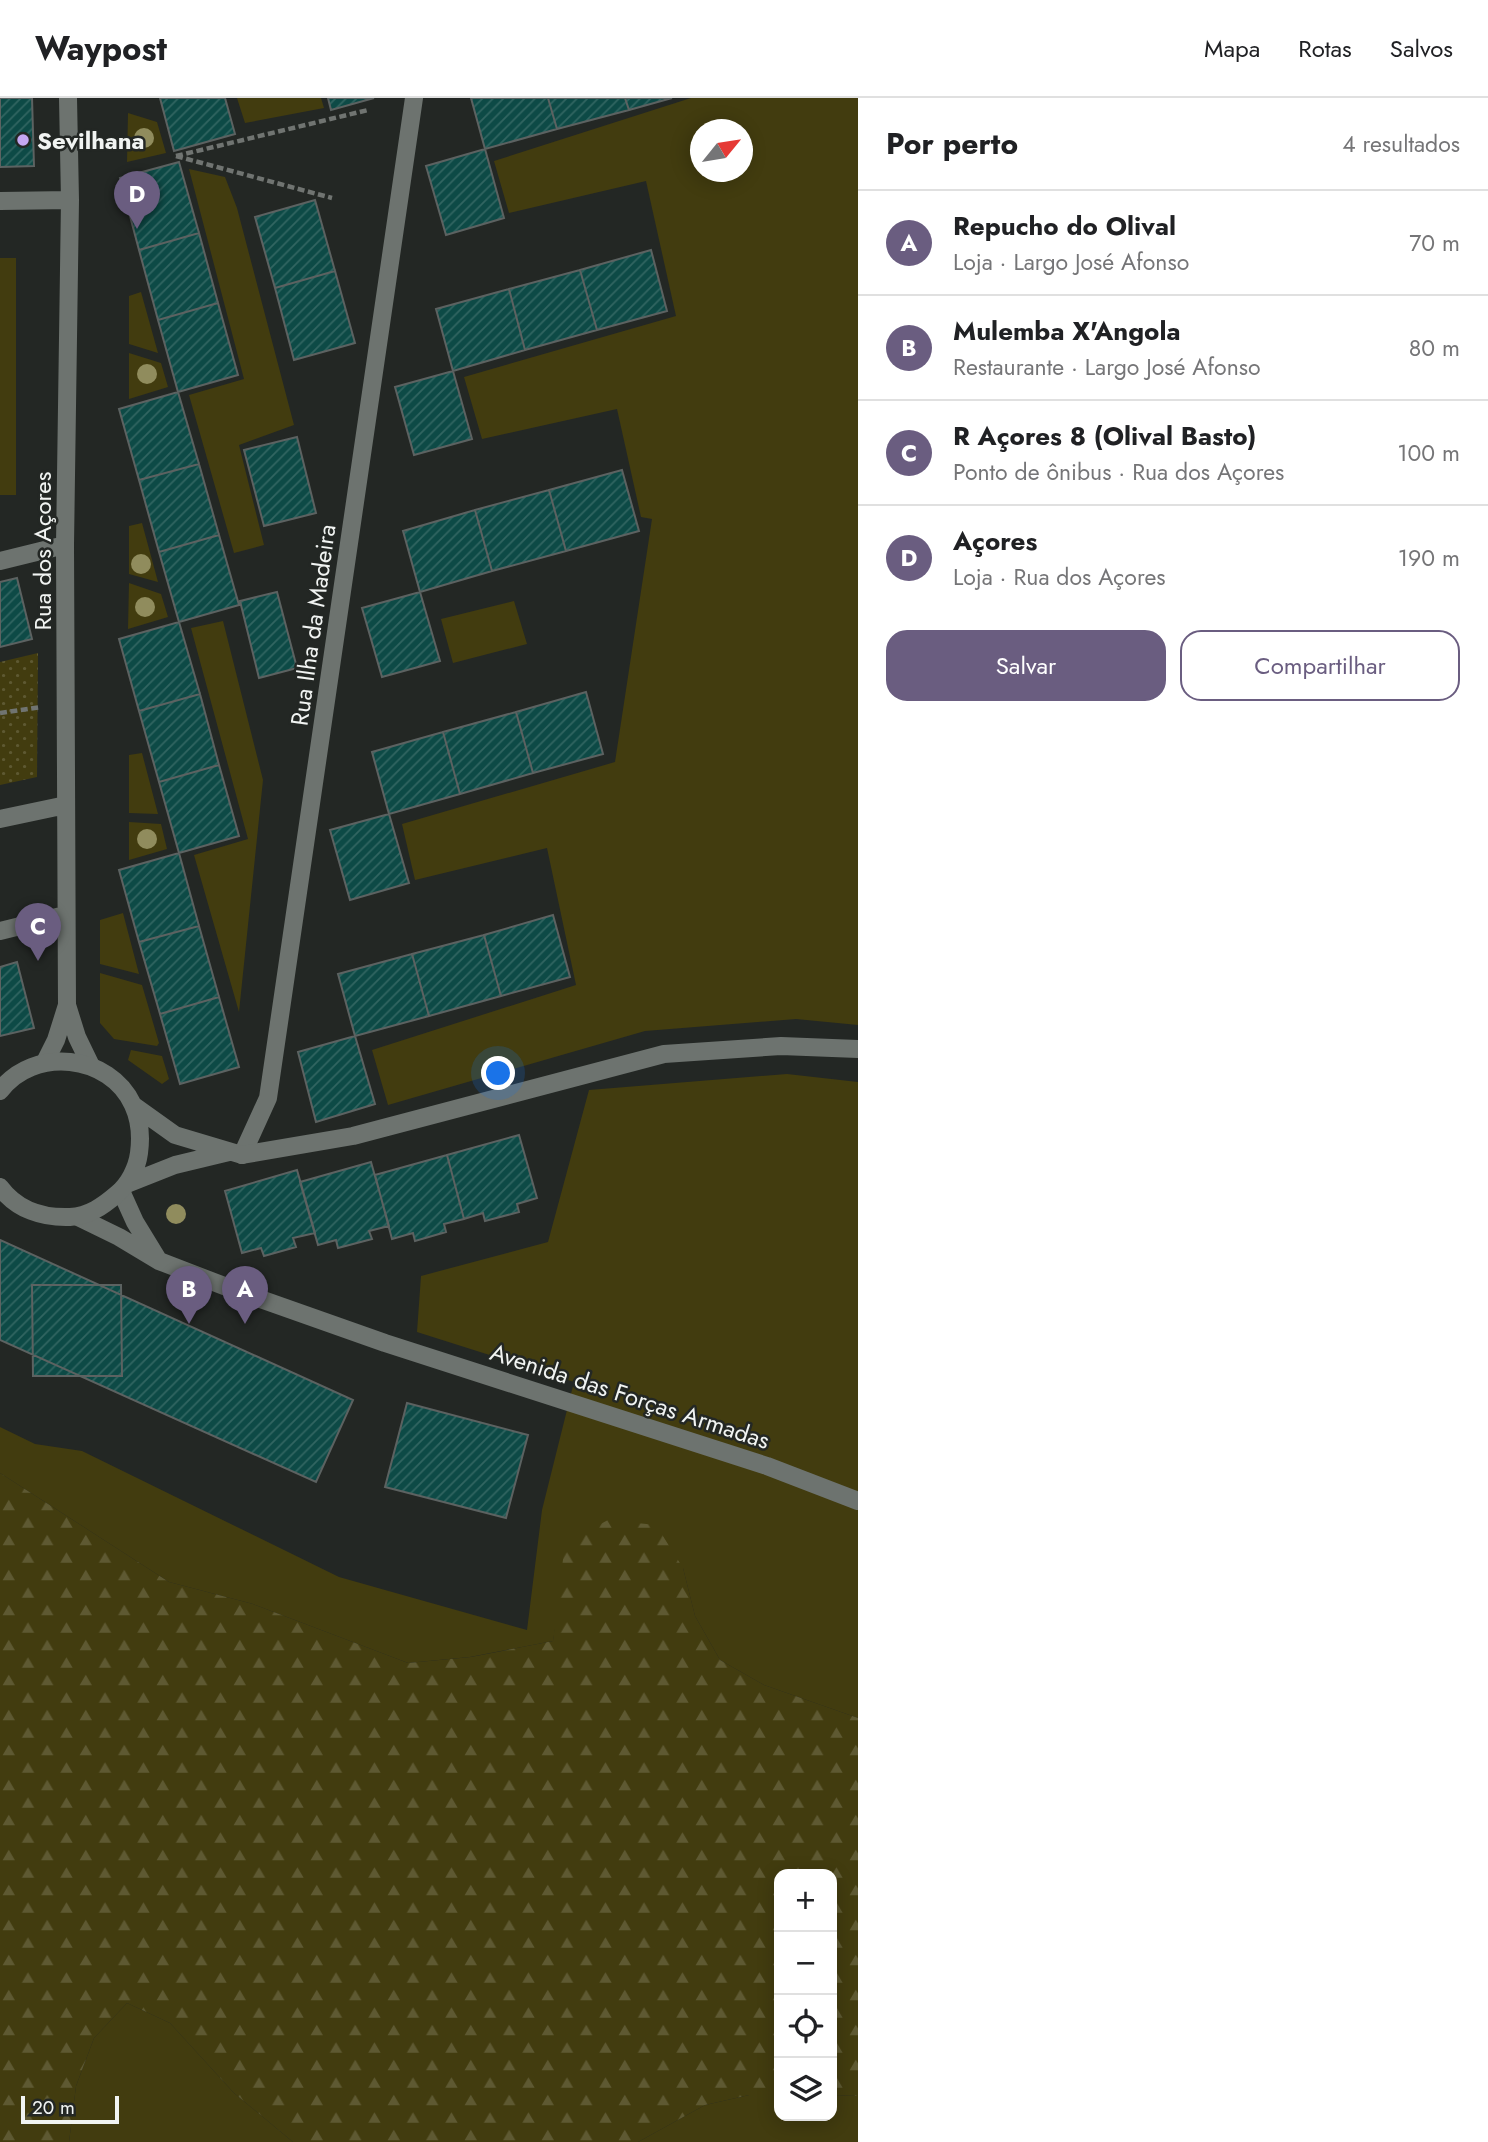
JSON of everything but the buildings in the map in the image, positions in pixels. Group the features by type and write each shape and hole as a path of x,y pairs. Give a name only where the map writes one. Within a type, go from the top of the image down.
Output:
{"street":[{"name":"Rua dos Açores","path":"68,98 65,545 67,1005 90,1066"},
{"name":"Rua Ilha da Madeira","path":"236,1153 268,1098 414,98"},
{"path":"0,201 69,200"},
{"path":"0,561 65,545"},
{"path":"0,819 66,805"},
{"path":"0,931 65,915"},
{"name":"Rua dos Açores","path":"45,1062 56,1040 67,1005"},
{"path":"0,1187 6,1195 27,1210 52,1218 78,1217 102,1207 124,1187 175,1165 353,1136 664,1054 781,1046 858,1049"},
{"path":"0,1091 23,1070 45,1062 68,1060 90,1066 111,1077 133,1105 175,1135 236,1153"},
{"path":"133,1105 141,1139 138,1158 124,1187 135,1222 159,1261"},
{"name":"Avenida das Forças Armadas","path":"78,1217 159,1261 232,1289 385,1343 767,1466 858,1501"}],"path":[{"path":"332,198 176,156 368,110"},
{"path":"0,713 66,703"}],"green space":[{"path":"237,98 321,98 324,108 245,123"},
{"path":"691,98 858,98 858,1025 796,1019 645,1031 388,1105 372,1050 576,985 547,848 415,880 402,824 615,762 652,519 641,517 617,409 482,439 464,377 676,316 646,181 509,213 494,161"},
{"path":"128,113 157,122 166,153 127,162"},
{"path":"189,169 225,177 237,208 294,425 239,445 264,545 234,553 189,395 244,379"},
{"path":"0,258 16,258 16,495 0,495"},
{"path":"141,292 158,353 129,344 129,296"},
{"path":"129,353 161,363 168,387 129,399"},
{"path":"142,523 158,582 129,574 129,526"},
{"path":"129,583 161,594 168,617 128,629"},
{"path":"514,601 527,644 453,663 441,619"},
{"path":"223,621 263,780 239,1012 194,855 248,839 191,628"},
{"path":"38,653 37,777 0,785 0,662"},
{"path":"142,753 158,814 129,813 129,755"},
{"path":"129,822 161,824 167,849 129,860"},
{"path":"123,913 139,974 100,964 100,920"},
{"path":"100,973 142,985 159,1043 157,1046 114,1039 100,1023"},
{"path":"131,1050 162,1056 169,1079 162,1084 128,1060"},
{"path":"787,1074 858,1082 858,1718 764,1685 720,1660 695,1616 683,1568 558,1611 553,1641 470,1657 408,1663 253,1604 169,1582 0,1473 0,1427 35,1444 82,1451 339,1577 527,1630 542,1510 574,1382 417,1332 421,1276 548,1242 589,1090"},
{"path":"0,1473 169,1582 253,1604 408,1663 471,1657 553,1641 565,1543 608,1520 656,1525 683,1568 695,1616 720,1660 764,1685 858,1718 858,2096 837,2095 837,1869 774,1869 774,2095 749,2095 705,2105 638,2142 293,2142 234,2093 170,2023 127,2003 94,2038 76,2086 69,2142 0,2142"},
{"path":"127,2003 170,2023 234,2093 293,2142 69,2142 76,2086 94,2038"},
{"path":"749,2095 774,2095 774,2121 837,2121 837,2095 858,2096 858,2142 638,2142 705,2105"}],"place":[{"name":"Sevilhana","path":"23,140"},
{"name":"Açores","path":"137,229"},
{"name":"R Açores 8 (Olival Basto)","path":"38,961"},
{"name":"Mulemba X'Angola","path":"189,1324"},
{"name":"Repucho do Olival","path":"245,1324"}]}
